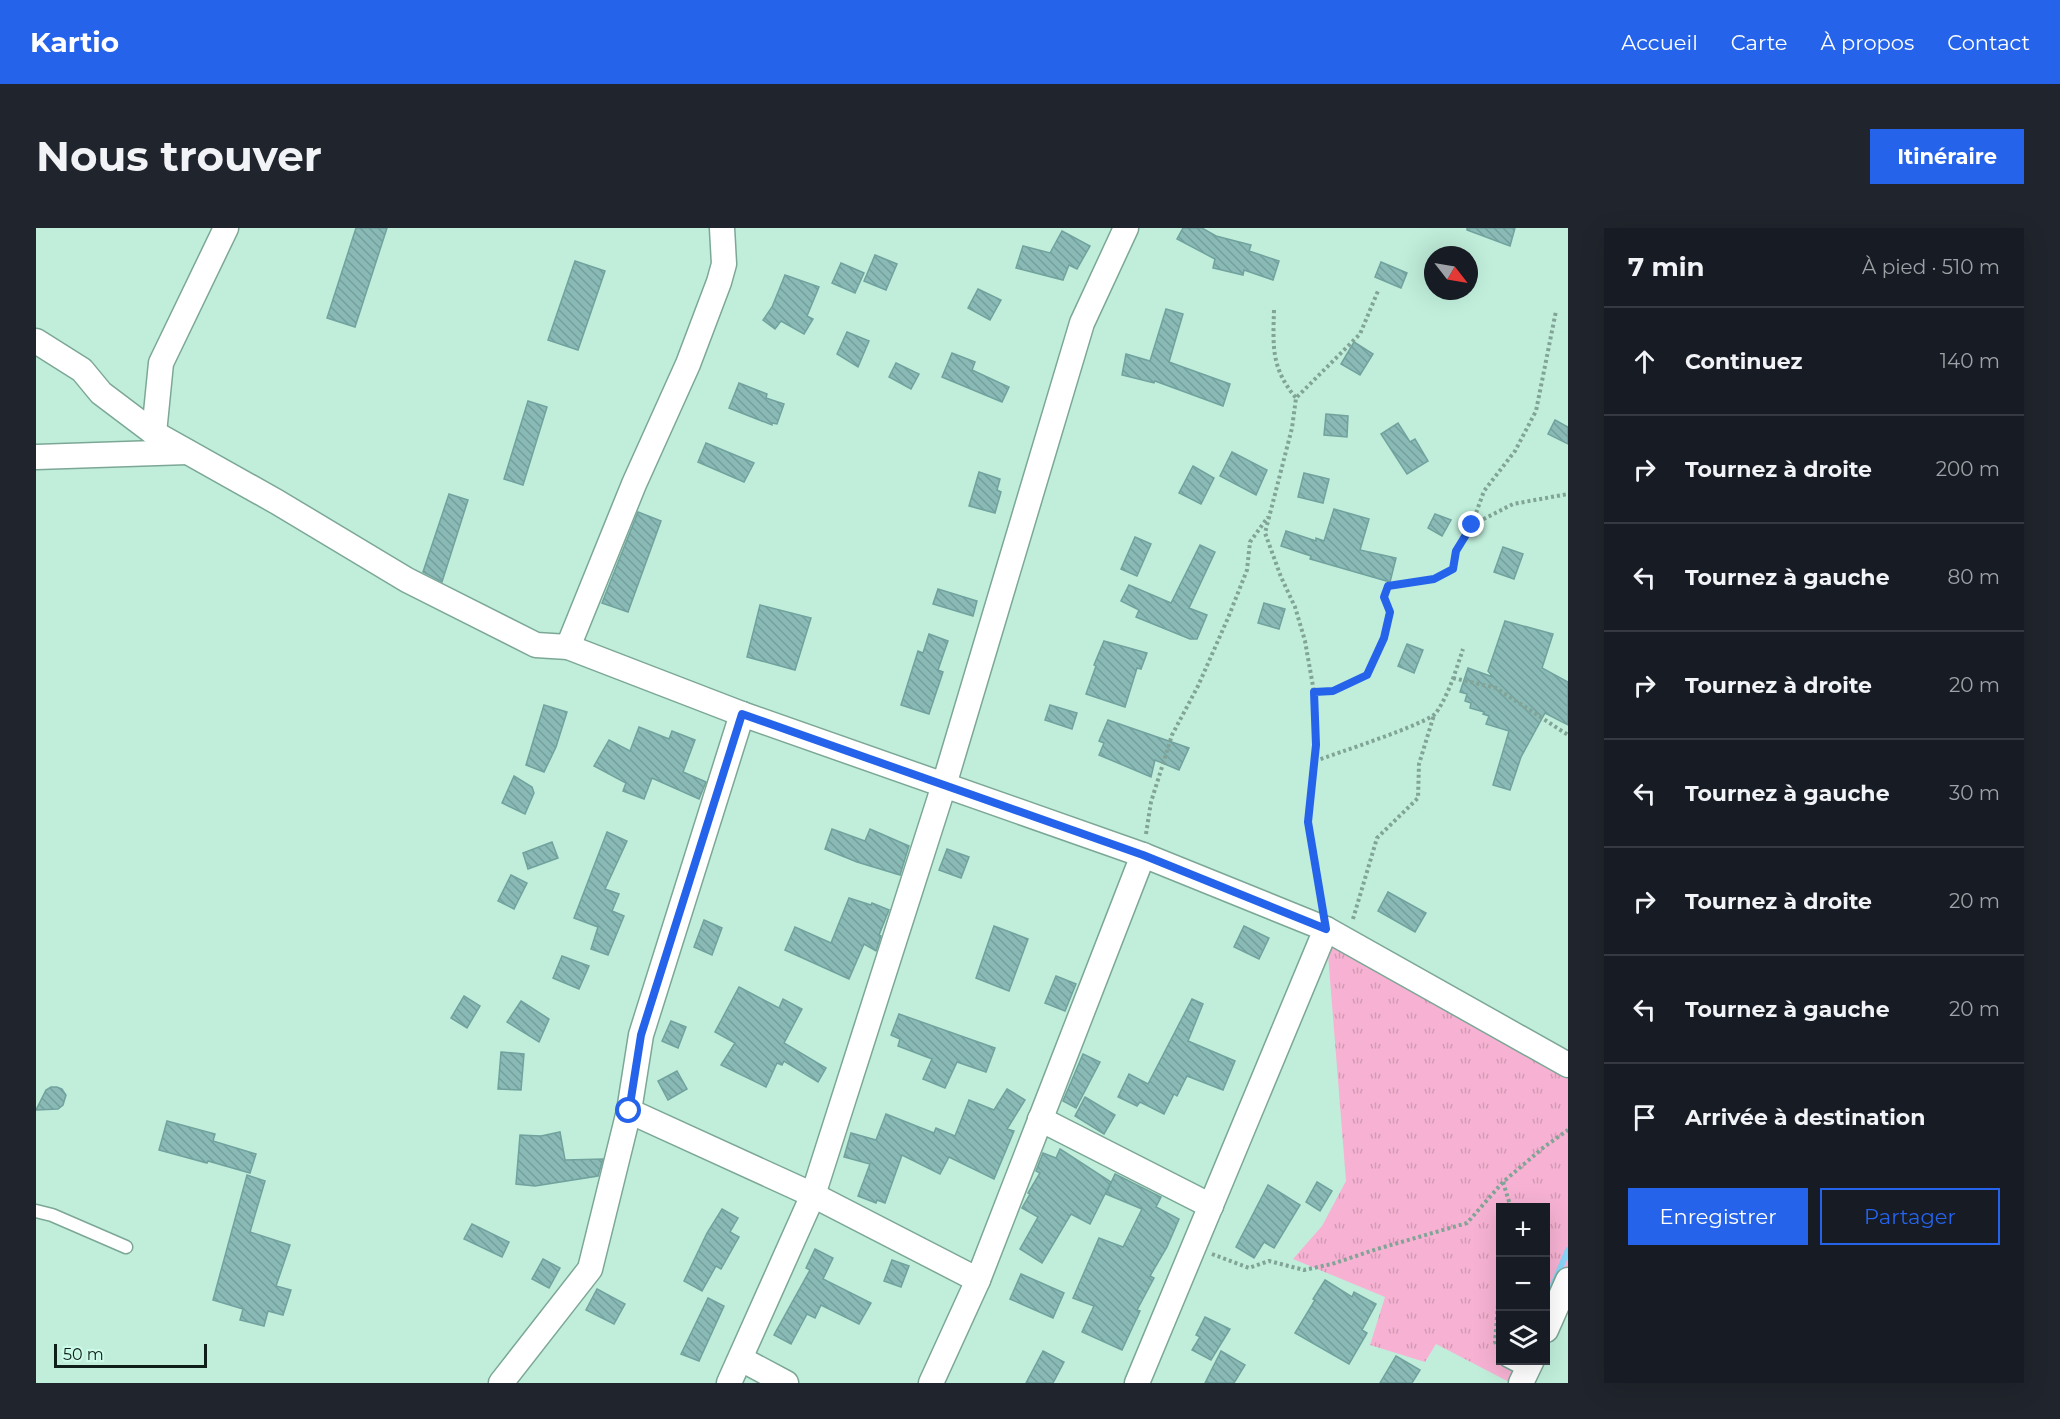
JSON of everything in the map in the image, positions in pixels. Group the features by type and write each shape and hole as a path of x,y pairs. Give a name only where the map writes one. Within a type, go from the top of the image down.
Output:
{"street":[{"path":"154,434 161,363 226,228"},
{"path":"568,647 634,484 688,364 719,282 724,264 722,228"},
{"path":"729,1383 813,1195 944,785 1082,323 1126,228"},
{"path":"36,341 82,370 102,393 154,434 278,502 417,585 536,645 568,647 742,714 1143,855 1335,934 1568,1065"},
{"path":"36,457 188,452"},
{"path":"501,1383 590,1269 629,1111 641,1035 742,714"},
{"path":"931,1383 978,1280 1143,855"},
{"path":"1146,1380 1194,1246 1335,934"},
{"path":"629,1111 813,1195 978,1280"},
{"path":"1040,1119 1211,1206"},
{"path":"1550,1319 1568,1280"},
{"path":"741,1359 786,1383"}],"lane":[{"path":"36,1211 52,1215 126,1247"}],"path":[{"path":"1335,934 1308,822 1316,745 1314,692 1305,640 1295,607 1265,533 1292,428 1296,398 1360,334 1378,291"},
{"path":"1274,310 1274,352 1284,383 1296,398"},
{"path":"1314,692 1333,691 1367,675 1384,638 1390,612 1384,597 1388,586 1434,579 1453,569 1456,551 1472,525 1484,490 1515,451 1536,411 1556,310"},
{"path":"1472,525 1513,504 1568,494"},
{"path":"1143,855 1151,802 1172,735 1198,686 1228,618 1247,570 1250,542 1270,514"},
{"path":"1335,934 1356,912 1377,838 1418,798 1419,764 1434,715 1453,678 1463,649"},
{"path":"1453,678 1496,688 1568,735"},
{"path":"1315,761 1393,733 1434,715"},
{"path":"1194,1246 1249,1268 1269,1261 1304,1269 1332,1264 1467,1223 1503,1182 1568,1130"},
{"path":"1503,1182 1509,1203"}],"green space":[{"path":"1326,929 1568,1065 1568,1280 1550,1321 1550,1203 1496,1203 1496,1365 1528,1365 1511,1383 1436,1344 1425,1362 1370,1345 1385,1297 1293,1259 1322,1226 1346,1181"}],"building":[{"path":"356,228 387,228 355,327 327,318"},
{"path":"1183,228 1202,228 1216,236 1251,245 1249,251 1279,261 1273,280 1244,270 1243,275 1213,268 1215,259 1177,239"},
{"path":"1467,228 1515,228 1510,246 1467,230"},
{"path":"1062,231 1090,246 1077,269 1069,265 1063,280 1016,268 1023,246 1050,253"},
{"path":"875,255 897,264 886,290 864,281"},
{"path":"575,261 605,271 578,350 548,340"},
{"path":"1381,262 1407,273 1401,288 1375,277"},
{"path":"841,263 864,273 855,293 832,283"},
{"path":"785,275 819,287 807,316 813,319 804,334 781,321 775,329 763,320 772,307"},
{"path":"978,289 1001,300 990,320 968,308"},
{"path":"1166,309 1183,314 1169,362 1230,384 1223,406 1155,381 1154,383 1122,375 1126,354 1150,361"},
{"path":"847,332 869,341 858,367 837,354"},
{"path":"1354,342 1373,354 1360,375 1341,364"},
{"path":"952,353 975,362 972,370 1009,387 1002,402 942,377"},
{"path":"896,363 919,374 911,389 889,377"},
{"path":"739,383 767,394 766,398 784,404 777,424 772,423 772,425 729,408"},
{"path":"528,401 547,407 523,485 504,479"},
{"path":"1326,414 1348,416 1347,437 1324,435"},
{"path":"1555,420 1568,427 1568,444 1548,434"},
{"path":"1398,423 1410,442 1415,439 1428,461 1407,474 1381,434"},
{"path":"706,443 754,463 744,482 698,462"},
{"path":"1232,452 1267,470 1256,495 1220,476"},
{"path":"1193,466 1214,478 1201,504 1179,493"},
{"path":"979,472 1000,479 997,490 1001,492 995,513 969,506"},
{"path":"1304,473 1329,479 1323,503 1298,497"},
{"path":"449,494 468,500 442,582 423,572"},
{"path":"1334,509 1369,519 1360,550 1396,558 1390,582 1310,559 1311,556 1281,546 1286,531 1316,541 1316,538 1324,541"},
{"path":"638,512 661,521 628,612 602,603"},
{"path":"1435,514 1451,520 1442,536 1428,528"},
{"path":"1135,537 1151,544 1137,576 1121,569"},
{"path":"1200,545 1215,552 1189,608 1207,615 1197,639 1190,639 1136,617 1139,610 1121,601 1129,585 1171,603"},
{"path":"1503,547 1523,554 1514,579 1494,572"},
{"path":"938,589 977,601 973,616 933,604"},
{"path":"1264,603 1285,609 1279,629 1258,623"},
{"path":"760,605 811,618 795,670 747,657"},
{"path":"1505,621 1553,634 1542,668 1568,682 1568,725 1545,713 1521,757 1510,790 1493,785 1509,731 1486,724 1489,716 1470,708 1471,703 1465,701 1467,694 1460,692 1468,668 1493,677 1488,671"},
{"path":"929,634 948,641 938,670 943,672 929,714 901,705 918,651 923,653"},
{"path":"1104,641 1147,653 1141,669 1137,668 1125,707 1086,694"},
{"path":"1407,644 1423,650 1414,673 1398,666"},
{"path":"544,705 567,712 556,747 544,772 526,765"},
{"path":"1050,705 1077,713 1072,729 1045,720"},
{"path":"1108,720 1189,748 1179,770 1155,760 1151,777 1099,755 1104,743 1099,741"},
{"path":"639,727 669,739 672,731 695,740 683,772 706,782 699,799 652,778 644,799 623,791 626,783 594,766 609,740 630,751"},
{"path":"514,776 532,787 534,793 525,814 502,803"},
{"path":"832,829 865,841 870,829 909,846 900,875 857,862 825,849"},
{"path":"607,832 627,841 605,889 619,894 612,911 624,916 608,955 591,949 598,927 574,918"},
{"path":"552,842 558,858 528,869 523,853"},
{"path":"947,849 969,857 961,878 939,870"},
{"path":"511,875 527,883 514,909 498,901"},
{"path":"1388,892 1426,913 1415,932 1378,911"},
{"path":"849,898 871,905 872,903 889,910 879,935 881,936 876,951 864,944 849,979 785,950 795,927 831,943"},
{"path":"704,920 722,928 712,955 694,947"},
{"path":"994,926 1028,939 1009,991 976,978"},
{"path":"1244,926 1269,938 1259,959 1234,947"},
{"path":"562,956 589,966 579,989 553,978"},
{"path":"1056,976 1076,984 1065,1011 1045,1003"},
{"path":"739,987 779,1008 783,999 802,1009 784,1043 826,1068 818,1082 784,1061 782,1065 777,1063 766,1087 721,1065 735,1043 715,1032"},
{"path":"464,996 480,1006 467,1028 451,1018"},
{"path":"1192,999 1203,1004 1188,1041 1235,1061 1223,1090 1187,1076 1177,1096 1174,1094 1164,1114 1140,1102 1137,1106 1118,1097 1129,1074 1148,1084"},
{"path":"521,1001 549,1019 539,1042 507,1022"},
{"path":"899,1014 995,1048 986,1072 957,1062 945,1088 923,1079 932,1059 898,1046 900,1039 891,1035"},
{"path":"671,1021 686,1027 678,1048 662,1041"},
{"path":"501,1052 524,1054 521,1090 498,1089"},
{"path":"1083,1054 1100,1062 1076,1108 1063,1101"},
{"path":"677,1071 687,1089 668,1100 658,1081"},
{"path":"51,1087 62,1089 66,1095 63,1105 58,1109 36,1110 46,1090"},
{"path":"1007,1089 1025,1100 1007,1129 1014,1131 994,1179 949,1157 940,1174 902,1155 885,1203 877,1200 876,1203 858,1196 870,1164 844,1157 851,1133 876,1140 886,1114 934,1133 936,1128 955,1136 969,1100 994,1110"},
{"path":"1085,1097 1115,1115 1104,1134 1075,1116"},
{"path":"167,1121 215,1134 213,1141 256,1154 250,1173 159,1150"},
{"path":"560,1132 565,1160 603,1159 598,1176 535,1186 516,1184 520,1135 541,1136"},
{"path":"1060,1149 1111,1182 1090,1224 1071,1214 1042,1263 1020,1249 1038,1217 1022,1208 1040,1173 1036,1171 1043,1153 1056,1158"},
{"path":"1115,1174 1161,1197 1156,1207 1179,1219 1167,1247 1150,1276 1154,1278 1137,1310 1140,1311 1122,1350 1082,1332 1094,1306 1073,1298 1099,1238 1123,1247 1142,1209 1106,1194"},
{"path":"247,1175 265,1181 250,1232 290,1245 276,1286 291,1290 283,1315 268,1311 264,1326 240,1320 243,1309 213,1300"},
{"path":"1317,1182 1332,1191 1320,1211 1306,1202"},
{"path":"1268,1185 1300,1205 1274,1248 1264,1242 1254,1258 1236,1247"},
{"path":"722,1209 738,1218 730,1232 739,1237 721,1269 716,1266 702,1291 684,1281 707,1233"},
{"path":"472,1224 509,1242 502,1257 464,1239"},
{"path":"815,1249 833,1258 823,1279 871,1303 859,1324 821,1305 815,1318 807,1314 791,1344 774,1335 810,1270 806,1268"},
{"path":"543,1259 560,1268 549,1288 532,1279"},
{"path":"892,1260 909,1266 901,1287 884,1281"},
{"path":"1021,1274 1064,1293 1053,1318 1010,1299"},
{"path":"1325,1280 1352,1297 1354,1292 1376,1304 1362,1330 1367,1333 1349,1364 1295,1333"},
{"path":"597,1289 625,1304 614,1324 586,1310"},
{"path":"708,1298 724,1306 699,1361 681,1354"},
{"path":"1205,1317 1230,1329 1211,1360 1192,1350 1200,1337 1196,1335"},
{"path":"1043,1351 1064,1362 1053,1383 1026,1383"},
{"path":"1221,1351 1245,1365 1234,1383 1205,1383"},
{"path":"1396,1356 1420,1370 1412,1383 1380,1383"}],"waterway":[{"path":"1553,1285 1568,1250"}],"route":[{"path":"629,1111 641,1035 742,714 1143,855 1326,929 1308,822 1316,745 1314,692 1333,691 1367,675 1384,638 1390,612 1384,597 1388,586 1434,579 1453,569 1456,551 1472,525"}]}
